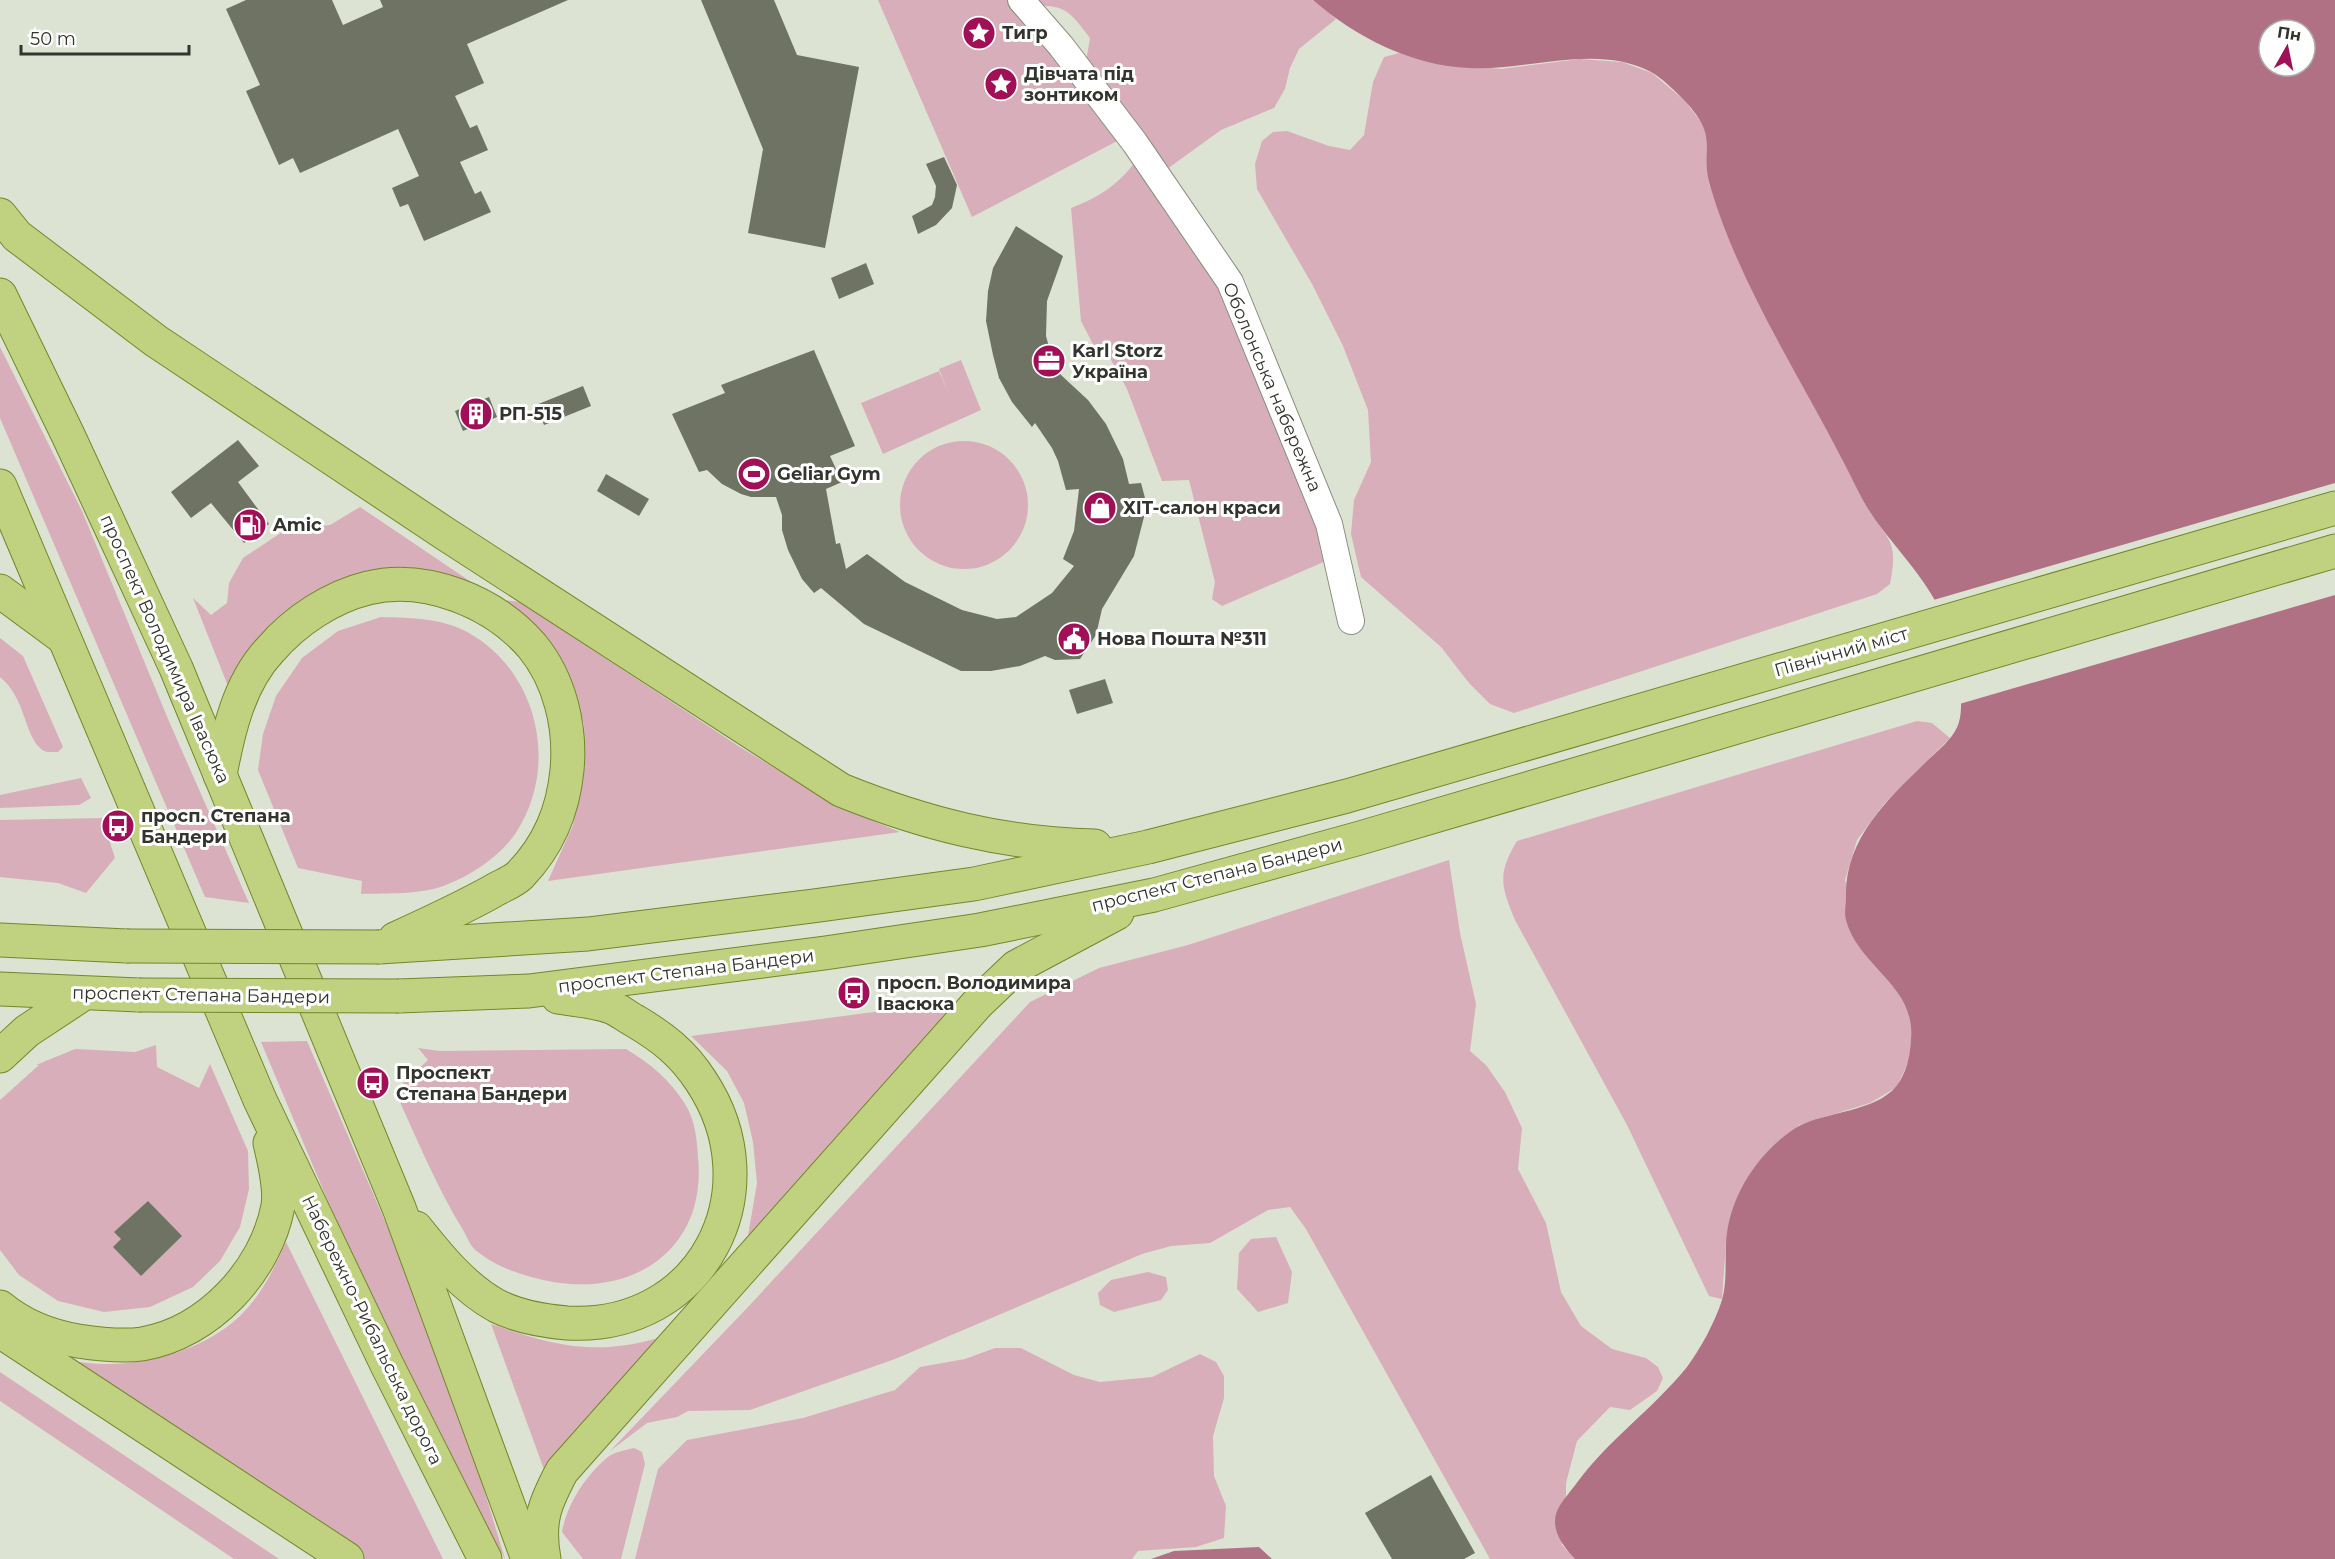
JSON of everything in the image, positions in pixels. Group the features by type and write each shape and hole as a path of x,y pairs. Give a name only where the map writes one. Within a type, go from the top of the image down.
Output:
{"main road":[{"path":"0,215 17,236 156,341 444,533 841,790 897,813 1008,841 1148,847"},
{"name":"проспект Володимира Івасюка","path":"0,296 68,435 167,648 399,1208"},
{"path":"0,486 260,1100 273,1156 278,1203 259,1255 239,1287 209,1314 177,1333 141,1344 97,1344 55,1337 18,1322 0,1307"},
{"name":"Північний міст","path":"1148,847 1347,796 2335,508"},
{"name":"проспект Степана Бандери","path":"0,989 139,995 399,996 529,991 980,930 1154,895 1360,838 2335,551"},
{"path":"220,775 230,724 250,680 268,650 296,625 331,602 370,588 411,584 456,593 496,614 532,647 554,684 567,725 568,754 565,790 555,824 542,848 518,877 474,902 379,947"},
{"path":"0,591 63,638"},
{"path":"0,940 128,946 379,947 588,934 974,884 1148,847"},
{"path":"544,1559 542,1523 548,1494 562,1471 978,1003 1016,967 1154,895"},
{"path":"399,1208 442,1261 487,1299 508,1311 544,1321 586,1324 620,1319 650,1307 680,1288 700,1266 719,1231 728,1206 732,1172 726,1134 708,1090 690,1064 669,1042 612,1007 529,991"},
{"path":"0,1056 35,1025 83,994"},
{"name":"Набережно-Рибальська дорога","path":"260,1100 387,1365 485,1559"},
{"path":"399,1208 528,1559"},
{"path":"0,1331 347,1559"}],"street":[{"name":"Оболонська набережна","path":"1021,0 1061,46 1135,143 1230,282 1329,524 1351,621"}],"shaded area":[{"path":"878,0 1012,0 1121,139 972,217"},
{"path":"1029,0 1313,0 1336,19 1299,49 1290,68 1285,89 1274,108 1221,130 1163,172 1085,68 1090,38 1084,30 1073,17 1062,9 1035,6"},
{"path":"1313,0 2335,0 2335,1559 1575,1559 1562,1543 1556,1531 1555,1518 1563,1501 1602,1453 1674,1382 1692,1360 1707,1335 1724,1293 1727,1233 1733,1207 1738,1194 1760,1160 1794,1129 1815,1120 1870,1104 1892,1091 1903,1076 1910,1050 1910,1021 1905,1005 1896,990 1852,936 1845,915 1847,877 1852,858 1870,823 1896,792 1945,744 1957,728 1961,710 1959,680 1952,647 1938,606 1866,505 1754,294 1723,225 1711,189 1706,135 1696,114 1684,100 1651,72 1630,64 1585,59 1491,68 1448,66 1406,55 1347,26"},
{"path":"1403,52 1428,61 1501,69 1580,59 1622,62 1652,73 1685,101 1701,122 1710,140 1707,164 1709,184 1736,254 1871,514 1889,539 1893,553 1890,584 1877,594 1514,713 1490,704 1469,683 1441,647 1361,577 1351,534 1354,500 1371,462 1368,410 1343,346 1312,284 1257,189 1255,164 1262,141 1273,132 1287,131 1329,146 1350,150 1364,135 1373,82 1384,57"},
{"path":"1001,67 1012,72 1017,83 1012,94 1001,99 990,94 985,83 990,72"},
{"path":"1135,162 1225,285 1327,530 1326,561 1222,606 1212,599 1215,582 1189,480 1162,481 1127,389 1105,349 1097,352 1081,321 1071,208 1107,190"},
{"path":"0,347 82,511 168,719 249,903 205,897 0,418"},
{"path":"961,360 981,410 883,454 861,403 939,371 948,392 939,369"},
{"path":"964,441 988,446 1009,460 1023,481 1028,505 1023,529 1009,550 988,564 964,569 940,564 919,550 905,529 900,505 905,481 919,460 940,446"},
{"path":"360,507 489,594 387,573 232,696 193,598 211,615 227,603 229,583 243,558 285,530 330,525"},
{"path":"503,600 520,602 740,747 840,807 900,832 548,881 573,825 585,765 584,724 565,669"},
{"path":"381,617 448,624 469,633 493,650 512,671 526,695 535,722 538,750 537,778 530,805 511,840 495,856 476,869 436,888 404,893 361,894 362,881 298,868 258,770 263,734 276,696 302,658 338,631"},
{"path":"0,638 23,656 63,747 58,752 48,752 40,748 31,733 15,694 0,677"},
{"path":"1917,721 1932,723 1950,738 1884,804 1857,840 1845,880 1861,947 1897,991 1913,1021 1909,1060 1897,1087 1870,1103 1799,1125 1726,1243 1722,1299 1709,1296 1627,1125 1515,920 1504,889 1506,862 1517,841"},
{"path":"81,778 91,798 79,805 0,808 0,795"},
{"path":"102,818 115,858 86,893 58,883 0,877 0,820"},
{"path":"1449,860 1460,933 1476,1004 1470,1051 1486,1065 1505,1092 1522,1128 1518,1169 1546,1223 1561,1292 1581,1326 1612,1349 1646,1358 1658,1367 1663,1378 1657,1391 1630,1410 1610,1407 1577,1441 1566,1483 1566,1498 1557,1512 1562,1545 1575,1559 1490,1559 1306,1229 1290,1207 1268,1210 1210,1243 1171,1246 1142,1254 895,1359 750,1410 688,1411 677,1417 647,1423 610,1451 748,1307 1030,1002 1099,968 1188,945"},
{"path":"958,1001 746,1247 757,1183 753,1142 744,1103 727,1071 691,1036"},
{"path":"307,1041 420,1302 465,1427 505,1559 398,1368 261,1042"},
{"path":"156,1045 157,1067 199,1088 210,1064 248,1151 249,1189 240,1227 220,1261 193,1287 150,1307 104,1312 58,1301 19,1275 0,1250 0,1100 39,1065 36,1065 75,1049 135,1052"},
{"path":"418,1048 439,1051 626,1049 643,1060 659,1073 679,1095 691,1116 695,1130 698,1189 691,1216 678,1240 660,1259 638,1272 612,1281 584,1284 553,1282 523,1275 486,1258 469,1242 444,1196 395,1091 428,1060"},
{"path":"1276,1237 1292,1272 1288,1303 1258,1312 1237,1289 1239,1253 1251,1239"},
{"path":"286,1242 443,1559 361,1559 49,1357 90,1363 122,1364 158,1358 194,1346 226,1328 248,1308 266,1282"},
{"path":"1148,1272 1166,1277 1168,1290 1161,1300 1114,1312 1100,1305 1098,1293 1111,1280"},
{"path":"491,1324 539,1339 581,1347 623,1346 672,1334 546,1475"},
{"path":"995,1348 1021,1348 1074,1375 1100,1382 1152,1377 1200,1354 1216,1362 1224,1376 1224,1398 1213,1436 1214,1476 1226,1506 1224,1538 1196,1547 1138,1551 1132,1559 635,1559 658,1469 687,1440 803,1418 895,1390 920,1367 965,1359"},
{"path":"0,1372 279,1559 234,1559 0,1401"},
{"path":"634,1448 642,1452 645,1464 621,1559 583,1559 562,1532 568,1511 585,1481 600,1464 613,1454"},
{"path":"1259,1547 1272,1559 1151,1559 1174,1551"}],"pier":[{"path":"2335,483 2335,595 1956,705 1955,670 1935,607 1930,601"}],"building":[{"path":"246,0 332,0 343,25 383,7 380,0 568,0 467,44 484,83 455,96 470,128 477,125 488,150 460,162 475,194 481,191 491,212 424,241 408,204 400,207 392,188 419,176 398,129 300,173 293,158 279,165 246,91 260,85 226,9"},
{"path":"701,0 774,0 797,55 859,67 825,248 748,233 763,149"},
{"path":"944,157 957,185 952,208 936,225 918,234 912,216 932,205 935,197 936,186 926,164"},
{"path":"1016,226 1063,256 1047,301 1046,336 1051,354 1061,375 1088,400 1106,424 1123,459 1129,484 1141,483 1145,498 1145,513 1134,556 1102,609 1096,635 1080,659 1055,660 1045,656 1020,666 991,671 961,671 864,624 821,588 814,593 802,579 788,550 782,530 782,515 776,497 751,497 741,494 722,484 707,470 699,472 672,414 725,393 721,385 814,350 855,446 830,456 842,482 826,489 836,544 840,543 846,569 867,554 905,582 962,610 997,619 1016,617 1052,593 1074,566 1063,559 1074,531 1079,489 1066,490 1052,448 1035,423 1032,427 1012,402 999,378 993,355 986,321 988,291 993,268"},
{"path":"866,263 874,284 839,299 831,278"},
{"path":"583,386 591,406 544,425 536,405"},
{"name":"РП-515","path":"489,397 497,417 463,431 455,411"},
{"path":"238,440 259,466 238,482 269,524 244,543 211,503 191,518 171,492"},
{"path":"606,474 649,499 639,516 597,491"},
{"path":"1105,679 1113,703 1077,714 1069,690"},
{"path":"148,1201 182,1236 141,1276 113,1247 121,1239 114,1232"},
{"path":"1431,1475 1475,1553 1464,1559 1392,1559 1365,1513"}],"place":[{"name":"Тигр","path":"979,33"},
{"name":"Дівчата під зонтиком","path":"1001,84"},
{"name":"Karl Storz Україна","path":"1049,361"},
{"name":"РП-515","path":"476,414"},
{"name":"Geliar Gym","path":"754,474"},
{"name":"ХІТ-салон краси","path":"1100,508"},
{"name":"Amic","path":"250,525"},
{"name":"Нова Пошта №311","path":"1074,639"},
{"name":"просп. Степана Бандери","path":"118,826"},
{"name":"просп. Володимира Івасюка","path":"854,993"},
{"name":"Проспект Степана Бандери","path":"373,1083"}]}
